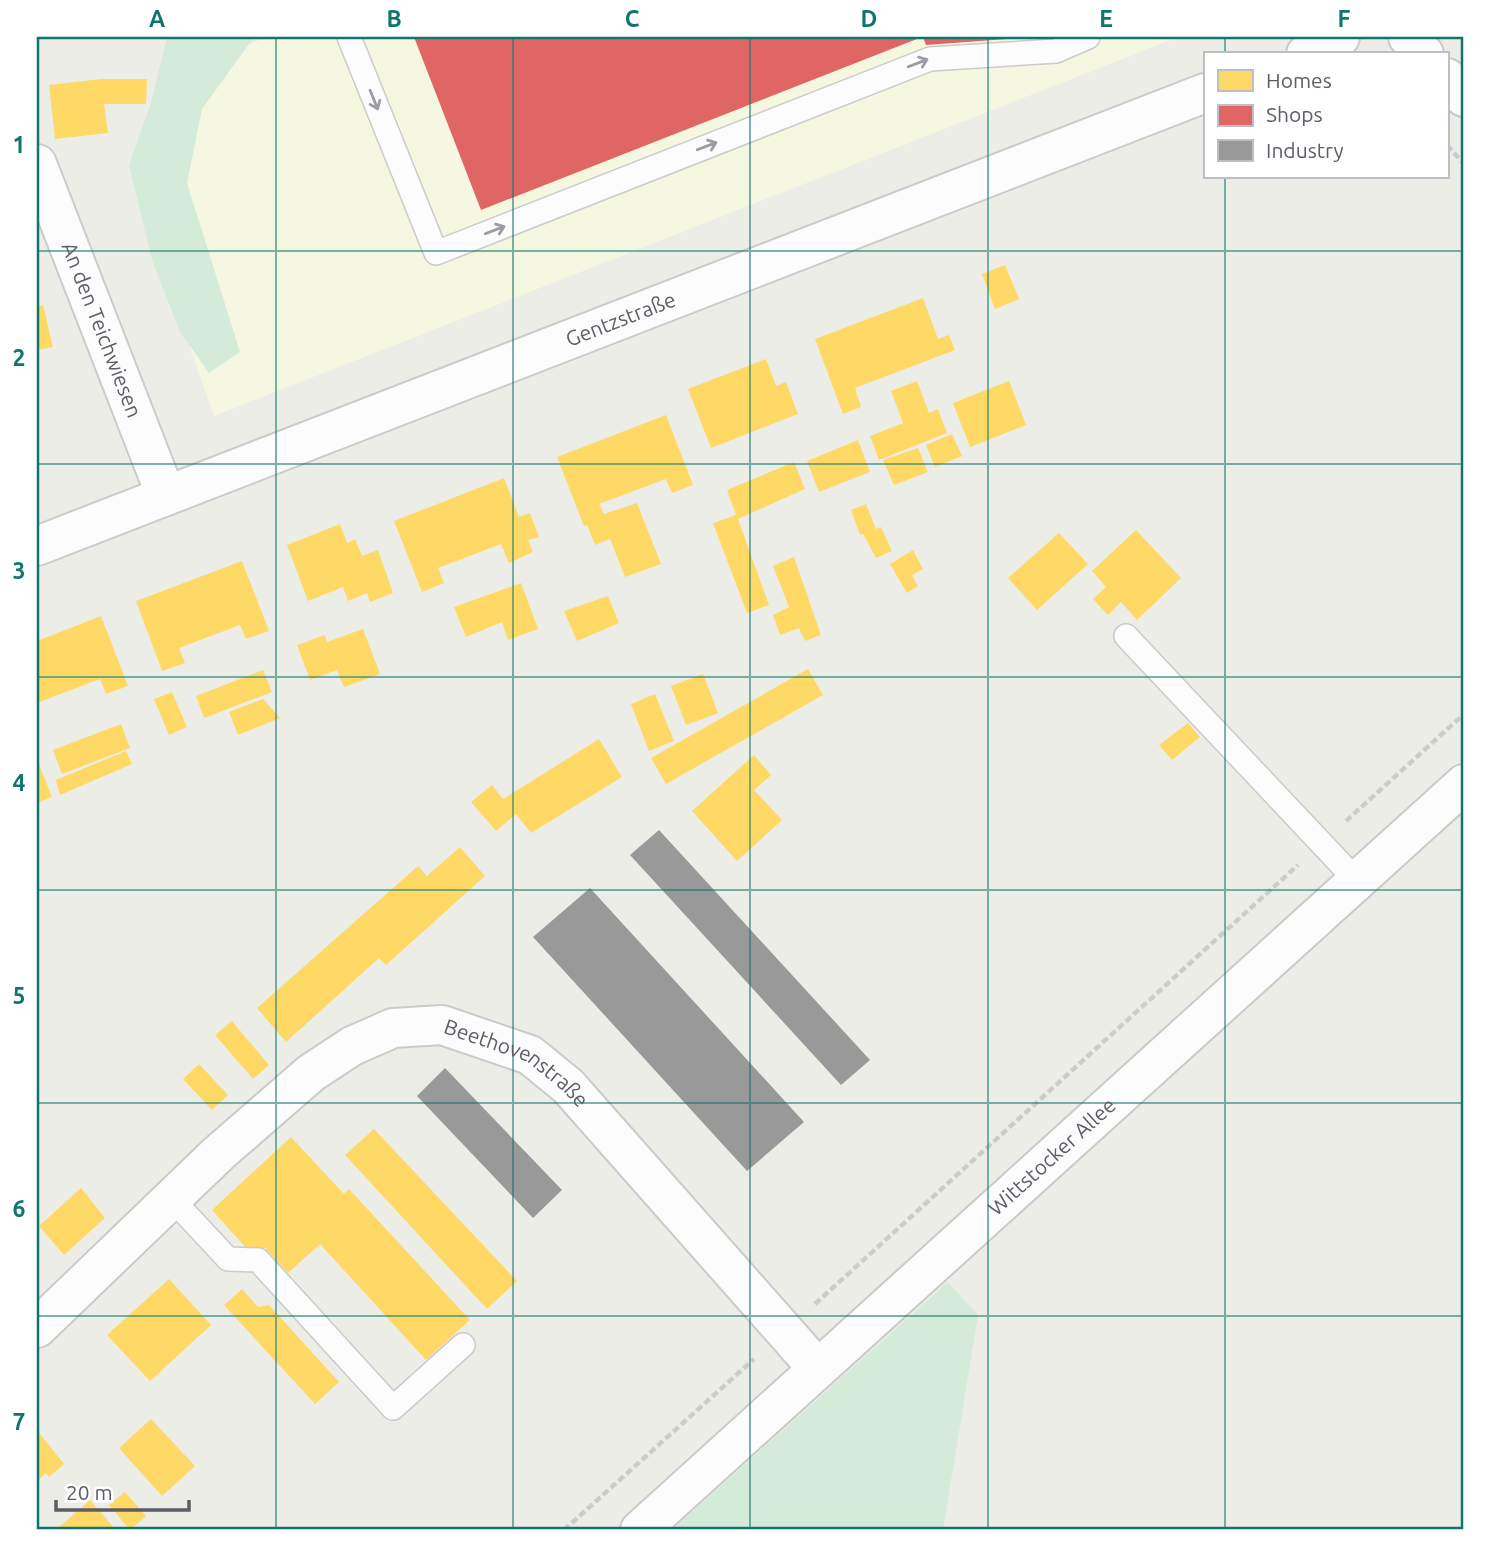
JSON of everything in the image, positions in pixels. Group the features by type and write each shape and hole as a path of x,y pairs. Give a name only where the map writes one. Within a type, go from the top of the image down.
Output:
{"street":[{"path":"1310,52 1340,37"},
{"path":"1408,37 1422,52"},
{"path":"1448,79 1464,97"},
{"name":"Gentzstraße","path":"37,546 1204,93"},
{"name":"An den Teichwiesen","path":"37,164 166,496"},
{"name":"Wittstocker Allee","path":"640,1530 1464,784"},
{"name":"Beethovenstraße","path":"37,1328 172,1199 311,1073 339,1054 393,1028 442,1026 530,1055 568,1086 818,1369"}],"lane":[{"path":"349,37 436,253 930,59 1056,51 1088,37"},
{"path":"1126,636 1356,880"},
{"path":"172,1199 228,1259 258,1260 393,1408 463,1345"}],"path":[{"path":"1448,146 1464,164"},
{"path":"564,1530 1464,713"}],"shaded area":[{"path":"167,37 254,37 202,109 187,183 240,352 209,373 180,332 152,260 129,165 151,103"},
{"path":"267,37 1178,37 214,416 137,198 196,66"},
{"path":"948,1282 978,1315 943,1530 672,1530"}],"building: Homes":[{"path":"101,79 147,79 146,104 104,104 108,133 55,139 49,85"},
{"path":"1005,265 1019,299 995,309 982,274"},
{"path":"923,298 938,339 949,335 955,350 855,388 861,407 843,414 815,339"},
{"path":"43,305 53,347 37,350 37,307"},
{"path":"766,359 776,386 786,382 798,414 711,448 688,389"},
{"path":"917,381 929,413 938,409 947,433 879,460 870,436 903,423 891,391"},
{"path":"1009,381 1026,425 970,447 953,403"},
{"path":"666,415 693,485 672,493 666,479 599,504 604,514 637,503 661,564 625,577 610,539 595,545 587,525 584,526 557,457"},
{"path":"952,434 962,456 935,467 926,445"},
{"path":"858,440 870,472 819,492 807,461"},
{"path":"918,448 928,472 894,485 883,460"},
{"path":"794,462 805,489 738,519 769,605 747,613 713,523 736,515 727,490"},
{"path":"504,478 519,517 530,513 539,537 528,540 533,552 509,563 501,544 438,568 444,583 422,592 394,521"},
{"path":"866,504 876,529 881,527 892,551 876,558 863,534 860,535 851,510"},
{"path":"340,524 347,543 355,539 362,556 378,550 393,593 370,602 367,593 348,601 343,587 308,601 287,545"},
{"path":"1136,530 1181,578 1137,620 1121,602 1108,615 1093,599 1106,587 1092,571"},
{"path":"1059,533 1088,564 1037,610 1008,578"},
{"path":"913,550 923,569 912,575 918,586 907,593 890,564"},
{"path":"794,557 821,635 805,641 799,628 780,635 773,615 789,607 773,566"},
{"path":"242,561 269,631 246,639 240,625 179,648 185,663 162,671 136,601"},
{"path":"521,583 538,629 508,640 502,622 466,637 454,607"},
{"path":"608,596 619,623 577,641 564,611"},
{"path":"101,616 128,686 106,694 100,679 37,703 37,641"},
{"path":"363,629 380,674 344,687 337,670 310,680 297,645 325,635 327,642"},
{"path":"808,669 823,695 666,784 651,758"},
{"path":"263,670 272,692 204,718 196,696"},
{"path":"703,674 718,713 686,725 671,686"},
{"path":"172,692 187,727 169,735 154,699"},
{"path":"655,694 674,741 649,751 631,704"},
{"path":"263,699 280,718 238,735 229,712"},
{"path":"1188,723 1200,737 1172,760 1159,745"},
{"path":"121,724 130,748 62,774 53,750"},
{"path":"599,739 622,777 531,833 516,814 496,831 471,802 492,785 503,799"},
{"path":"126,751 132,764 60,795 56,780"},
{"path":"754,755 771,775 754,790 782,820 737,861 692,811"},
{"path":"37,759 52,797 37,803"},
{"path":"460,847 485,876 386,965 379,958 286,1042 257,1008 418,866 427,876"},
{"path":"232,1021 269,1065 253,1079 215,1035"},
{"path":"199,1064 228,1095 212,1110 183,1079"},
{"path":"374,1129 517,1281 487,1309 345,1155"},
{"path":"291,1137 344,1194 349,1189 470,1320 426,1360 320,1244 288,1273 265,1248 247,1249 212,1210"},
{"path":"81,1188 105,1218 64,1255 39,1226"},
{"path":"169,1279 211,1325 150,1381 107,1335"},
{"path":"242,1289 258,1307 269,1305 339,1382 315,1404 224,1305"},
{"path":"151,1419 195,1466 162,1496 119,1448"},
{"path":"37,1430 64,1464 49,1477 46,1473 37,1481"},
{"path":"125,1492 146,1516 130,1530 109,1505"},
{"path":"90,1500 116,1530 56,1530"}],"building: Shops":[{"path":"414,37 922,37 481,210"},
{"path":"923,37 1006,37 1007,39 926,45"}],"building: Industry":[{"path":"659,830 870,1060 841,1085 630,855"},
{"path":"590,888 804,1122 747,1171 533,937"},
{"path":"445,1068 562,1190 533,1218 417,1096"}]}
